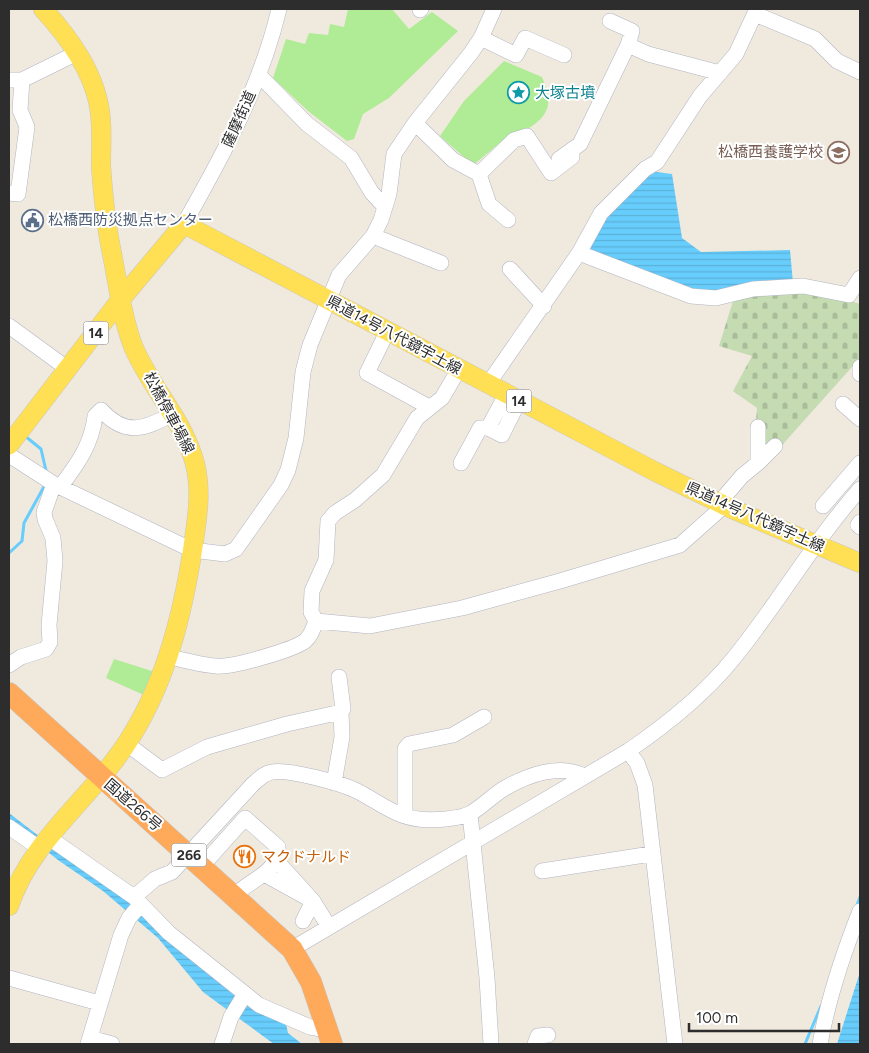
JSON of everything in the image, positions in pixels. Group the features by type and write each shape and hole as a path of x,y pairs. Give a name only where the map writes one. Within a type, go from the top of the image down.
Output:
{"highway":[{"name":"国道266号","path":"9,693 235,895 292,949 310,982 329,1037"}],"main road":[{"name":"松橋停車場線","path":"9,906 20,879 44,843 102,777 126,744 149,704 167,656 184,596 199,506 199,484 189,448 173,414 134,346 121,299 105,213 98,102 90,75 77,53 43,9"},
{"name":"14","path":"9,444 121,299 184,224"},
{"name":"県道14号八代鏡宇土線","path":"184,224 388,330 513,398 722,504 860,563"}],"street":[{"name":"薩摩街道","path":"184,224 223,155 259,76 279,9"},
{"path":"9,455 52,483 192,550 231,553 244,540 281,485 288,470 296,438 305,360 327,299 339,275 373,236 386,207 394,154 416,121 481,38 494,9"},
{"path":"488,384 544,306 579,253 601,214 645,169 657,162 685,117 736,54 756,11 815,39 837,61 860,72"},
{"path":"559,159 580,144 628,45 632,31 610,21"},
{"path":"481,38 516,55 525,38 564,55"},
{"path":"628,45 648,54 720,73"},
{"path":"9,193 18,194 27,128 20,110 15,80 77,53"},
{"path":"259,76 307,124 351,158 372,193 386,207"},
{"path":"416,121 437,136"},
{"path":"416,121 453,160 479,174 489,204 508,220"},
{"path":"479,174 514,140 527,136 551,173 578,152"},
{"path":"373,236 441,263"},
{"path":"579,253 683,293 704,298 729,296 753,290 803,286 849,295 860,278"},
{"path":"510,269 544,306"},
{"path":"9,326 68,369"},
{"path":"388,330 367,374 429,407"},
{"path":"860,367 860,374"},
{"path":"167,656 217,666 229,666 298,645 312,633 316,621 311,612 312,591 326,560 328,521 335,513 380,479 417,418 442,398 459,369"},
{"path":"461,463 480,428 488,428 502,435 513,398"},
{"path":"843,404 860,419"},
{"path":"9,665 21,657 46,649 50,642 49,625 56,561 54,538 44,512 52,483 90,441 95,427 95,416 101,410 111,421 119,426 136,428 152,426 173,414"},
{"path":"758,427 758,463"},
{"path":"316,621 370,626 462,608 541,587 680,545 722,504 742,476 775,446"},
{"path":"823,506 860,463"},
{"path":"292,949 628,751 673,718 731,661 836,516 860,489"},
{"path":"860,522 858,525 860,527"},
{"path":"334,783 342,737 341,712 343,709 339,677"},
{"path":"126,744 162,770 207,747 287,724 341,712"},
{"path":"404,816 405,749 409,744 453,736 484,717"},
{"path":"628,751 639,768 645,785 651,854 675,1044"},
{"path":"195,860 262,776 272,772 284,772 334,783 356,791 404,816 432,820 470,814 518,781 564,769 575,771 584,776"},
{"path":"470,814 487,978 491,1044"},
{"path":"112,1044 89,1041 121,935 138,902 155,879 195,860 245,818 278,847 276,860 264,874 256,881 244,885 235,895"},
{"path":"9,827 44,843 138,902 169,933 244,995 270,1011 329,1037"},
{"path":"542,871 651,854"},
{"path":"276,860 313,901 329,927"},
{"path":"264,874 313,901"},
{"path":"303,921 313,901"},
{"path":"820,1044 825,1016 860,911"},
{"path":"9,978 99,1003"},
{"path":"222,1044 231,1017 244,995"},
{"path":"535,1044 538,1036 548,1035"}],"green space":[{"path":"348,9 392,9 409,29 432,12 458,31 389,98 363,114 354,139 347,141 308,111 273,78 286,39 305,44 309,33 328,35 330,24 344,27"},
{"path":"504,61 542,77 548,94 548,107 541,119 526,130 508,137 499,143 473,165 440,136 464,101"},
{"path":"788,290 842,298 860,304 860,358 775,453 755,434 757,408 733,391 752,356 719,346 733,301 756,292"},
{"path":"114,659 155,672 146,696 106,678"}],"water":[{"path":"649,171 672,174 682,238 701,252 790,250 793,283 733,291 692,293 591,251 589,244 592,234"},
{"path":"9,813 53,847 110,885 286,1024 288,1033 302,1044 274,1044 203,992 158,938 103,891 58,860 9,821"},
{"path":"860,972 860,1044 837,1044"}],"waterway":[{"path":"25,436 41,449 47,475"},
{"path":"9,553 22,541 24,523 46,483"},
{"path":"856,908 860,897"},
{"path":"805,1044 821,1006"}],"place":[{"name":"大塚古墳","path":"519,93"},
{"name":"松橋西養護学校","path":"839,152"},
{"name":"松橋西防災拠点センター","path":"32,220"},
{"name":"マクドナルド","path":"245,857"}]}
